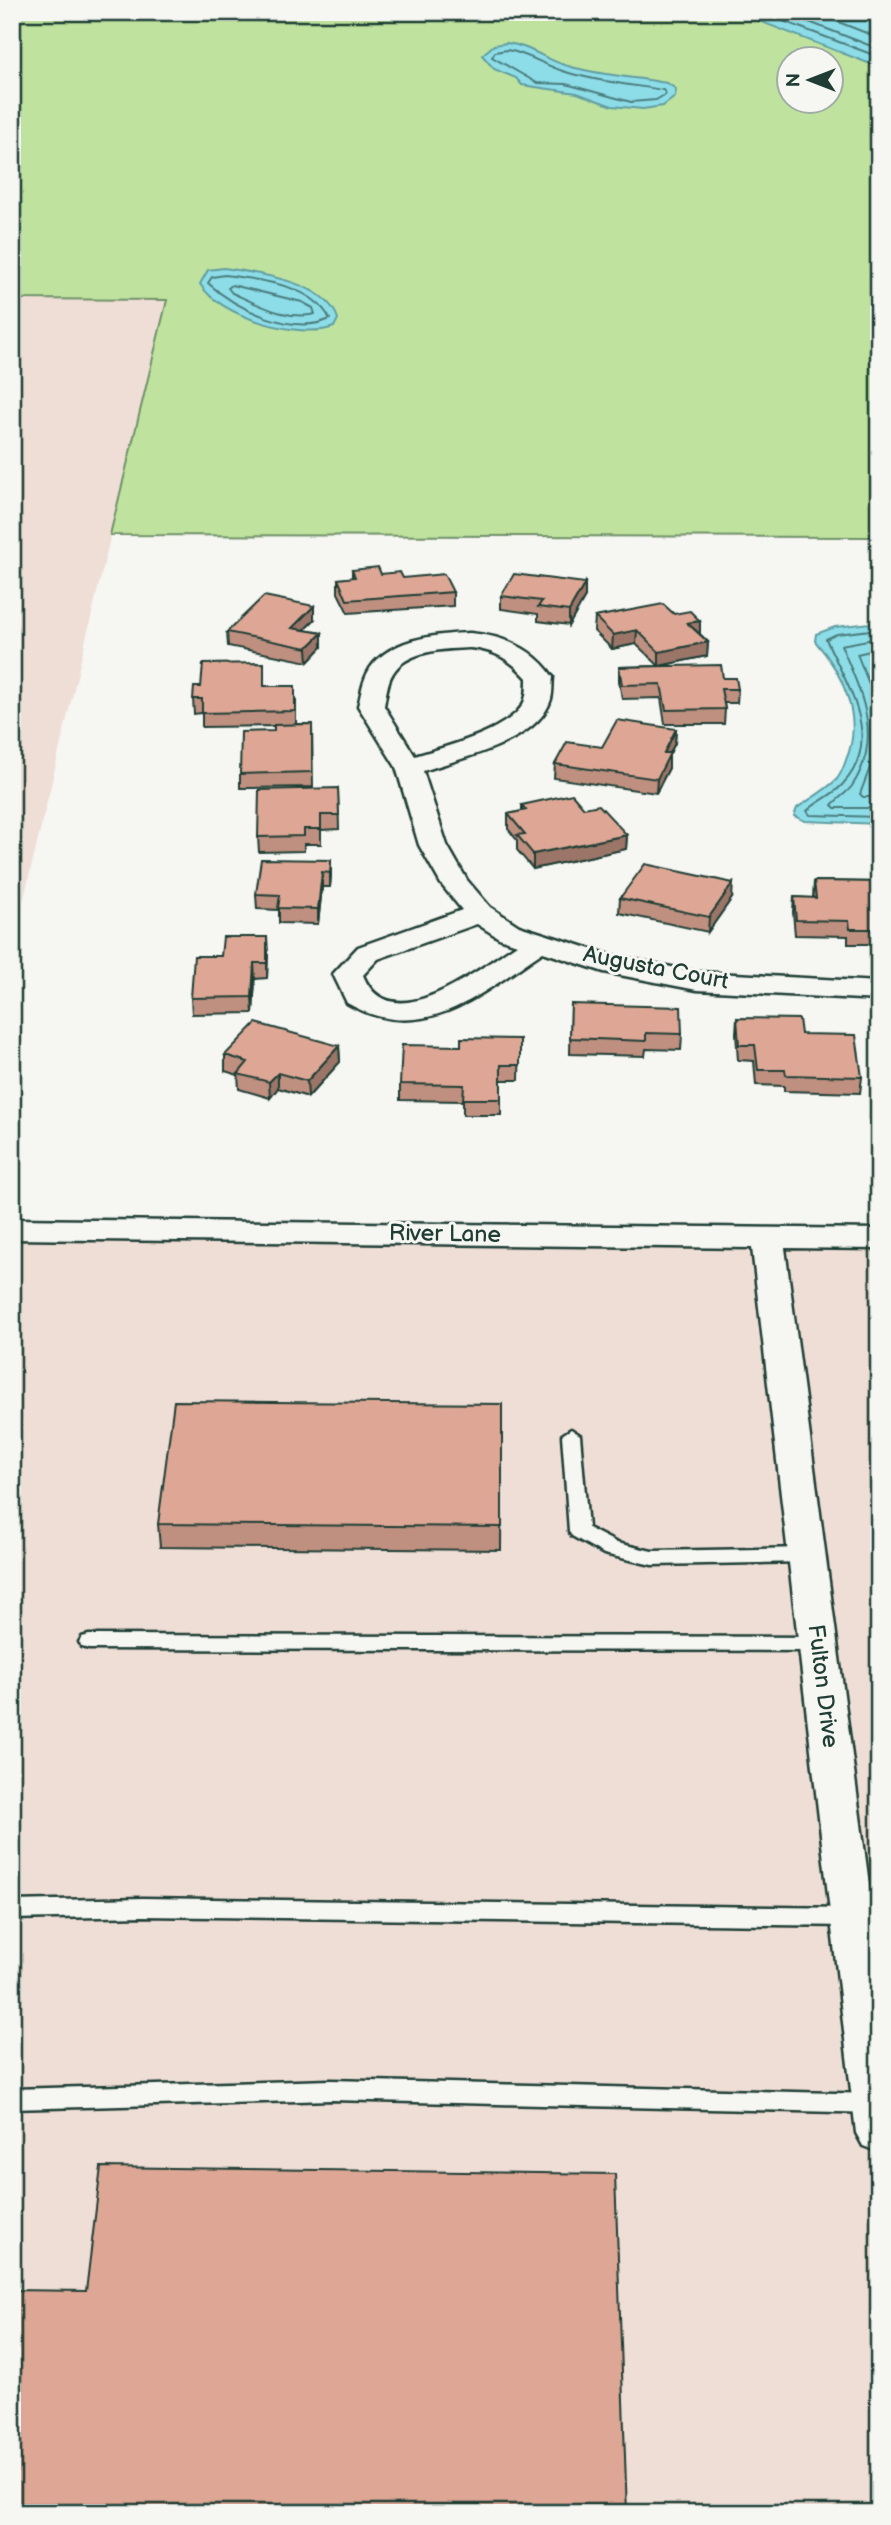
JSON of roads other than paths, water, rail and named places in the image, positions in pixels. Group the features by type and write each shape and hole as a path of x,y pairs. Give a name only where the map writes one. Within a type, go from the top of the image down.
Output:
{"street":[{"name":"Augusta Court","path":"409,767 470,748 518,724 537,704 540,677 524,659 495,644 456,642 411,648 382,669 371,706 409,767 433,845 455,884 480,913 509,932 604,963 697,981 879,991"},
{"path":"480,913 368,953 348,975 357,997 380,1010 416,1012 462,993 539,942"},
{"name":"River Lane","path":"12,1228 879,1239"},
{"name":"Fulton Drive","path":"766,1238 877,2119"}],"lane":[{"path":"571,1435 579,1531 611,1549 652,1558 806,1555"},
{"path":"89,1642 818,1644"},
{"path":"12,1910 144,1907 851,1917"},
{"path":"12,2099 331,2090 877,2119"}],"water":[{"path":"736,12 879,12 879,64 846,54 846,46 824,46"},
{"path":"507,43 580,69 667,83 676,89 675,97 663,106 643,109 612,106 577,93 522,85 516,78 494,69 482,55 494,45"},
{"path":"224,268 290,281 306,288 331,306 338,319 334,327 301,330 282,328 242,315 210,296 200,284 208,270"},
{"path":"879,622 879,824 805,821 794,816 797,808 838,777 851,744 853,729 848,697 834,667 815,641 816,634 835,627"}]}
